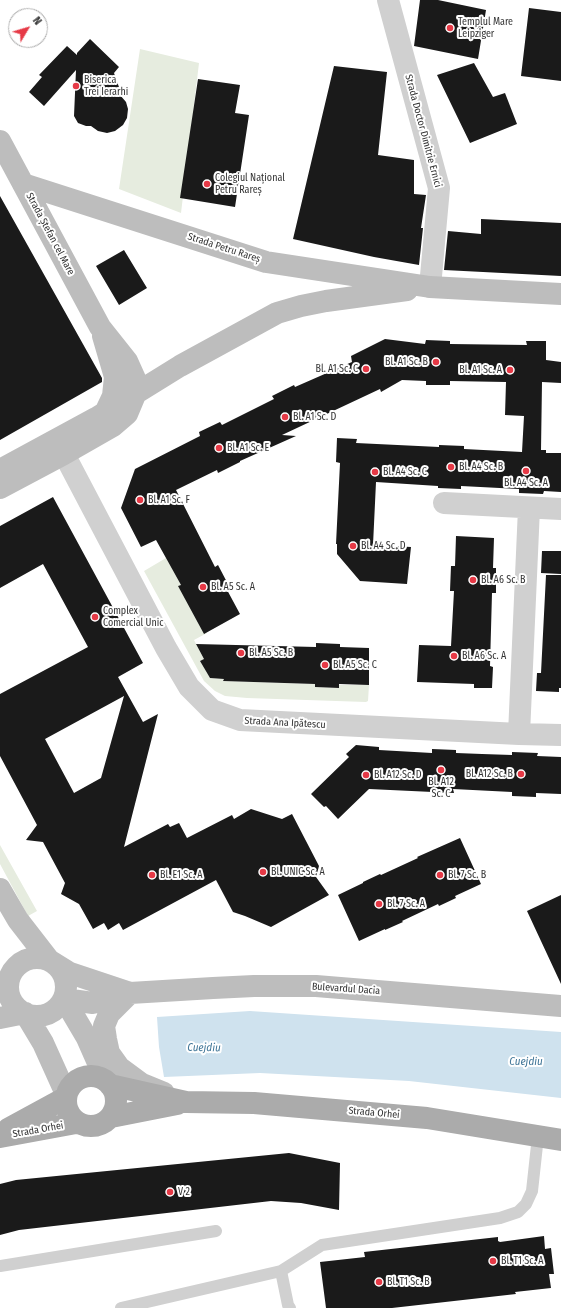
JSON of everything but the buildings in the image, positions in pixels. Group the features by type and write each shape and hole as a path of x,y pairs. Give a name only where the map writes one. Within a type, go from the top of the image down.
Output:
{"main road":[{"name":"Strada Ștefan cel Mare","path":"0,141 100,327 128,361 136,381 134,395"},
{"name":"Strada Petru Rareș","path":"23,184 266,262 430,287 561,294"},
{"name":"Strada Petru Rareș","path":"0,470 105,413 180,366 277,313 300,306 326,301 430,287"},
{"name":"Strada Ștefan cel Mare","path":"100,327 115,377 113,396 105,413"},
{"path":"128,361 147,366 164,368 180,366"},
{"path":"0,488 113,426 127,414 134,395"},
{"path":"0,889 18,920 49,960 62,972 66,980 64,998 59,1006 52,1012 43,1015 25,1013 12,1001 9,992 3,983 16,967 23,962 40,958 49,960"},
{"name":"Bulevardul Dacia","path":"49,960 70,973 130,993"},
{"name":"Bulevardul Dacia","path":"64,998 93,1003 130,993 220,987 316,986 561,1006"},
{"path":"130,993 109,1014 104,1026 110,1053 119,1067 142,1084 186,1102"},
{"path":"25,1013 43,1043 65,1096 66,1107 70,1116 76,1123 84,1126 99,1126 106,1122 115,1109 116,1100 114,1092 108,1083 87,1038 64,998"},
{"path":"0,1018 25,1013"},
{"path":"65,1096 72,1084 82,1077 99,1077 108,1083"},
{"name":"Strada Orhei","path":"108,1083 186,1102"},
{"name":"Strada Orhei","path":"0,1133 65,1096"},
{"name":"Strada Orhei","path":"111,1116 186,1102 254,1103 427,1118 561,1140"},
{"name":"Strada Orhei","path":"0,1137 76,1123"}],"street":[{"name":"Strada Doctor Dimitrie Ernici","path":"388,0 439,188 430,287"},
{"name":"Strada Ana Ipătescu","path":"64,454 166,648 189,687 212,710 240,720 561,735"},
{"path":"444,503 561,509"},
{"path":"519,734 529,508"}],"lane":[{"path":"121,1308 281,1271 322,1245 500,1218 518,1212 526,1204 532,1191 538,1136"},
{"path":"0,1266 216,1231"},
{"path":"281,1271 288,1305 290,1308"}],"shaded area":[{"path":"140,49 199,63 181,213 119,189"},
{"path":"166,558 181,585 179,586 193,606 207,633 194,640 204,659 200,661 210,678 224,679 223,681 315,684 315,687 339,688 339,685 369,685 368,701 247,698 225,696 215,691 204,681 144,571"},
{"path":"0,845 37,911 28,916 0,864"}],"water":[{"name":"Cuejdiu","path":"250,1011 561,1032 561,1098 409,1081 260,1073 164,1077 159,1047 157,1017"}],"place":[{"name":"Templul Mare Leipziger","path":"450,28"},
{"name":"Biserica Trei Ierarhi","path":"76,86"},
{"name":"Colegiul Național Petru Rareș","path":"207,184"},
{"name":"Bl. A1 Sc. B","path":"436,362"},
{"name":"Bl. A1 Sc. C","path":"366,369"},
{"name":"Bl. A1 Sc. A","path":"510,370"},
{"name":"Bl. A1 Sc. D","path":"285,417"},
{"name":"Bl. A1 Sc. E","path":"219,448"},
{"name":"Bl. A4 Sc. B","path":"451,467"},
{"name":"Bl. A4 Sc. A","path":"526,471"},
{"name":"Bl. A4 Sc. C","path":"375,472"},
{"name":"Bl. A1 Sc. F","path":"140,500"},
{"name":"Bl. A4 Sc. D","path":"353,546"},
{"name":"Bl. A6 Sc. B","path":"473,580"},
{"name":"Bl. A5 Sc. A","path":"203,587"},
{"name":"Complex Comercial Unic","path":"95,617"},
{"name":"Bl. A5 Sc. B","path":"241,653"},
{"name":"Bl. A6 Sc. A","path":"454,656"},
{"name":"Bl. A5 Sc. C","path":"325,665"},
{"name":"Bl. A12 Sc. C","path":"441,770"},
{"name":"Bl. A12 Sc. B","path":"521,774"},
{"name":"Bl. A12 Sc. D","path":"366,775"},
{"name":"Bl. UNIC Sc. A","path":"263,872"},
{"name":"Bl. E1 Sc. A","path":"152,875"},
{"name":"Bl. 7 Sc. B","path":"440,875"},
{"name":"Bl. 7 Sc. A","path":"379,904"},
{"name":"V 2","path":"170,1192"},
{"name":"Bl. T1 Sc. A","path":"493,1261"},
{"name":"Bl. T1 Sc. B","path":"379,1282"}]}
